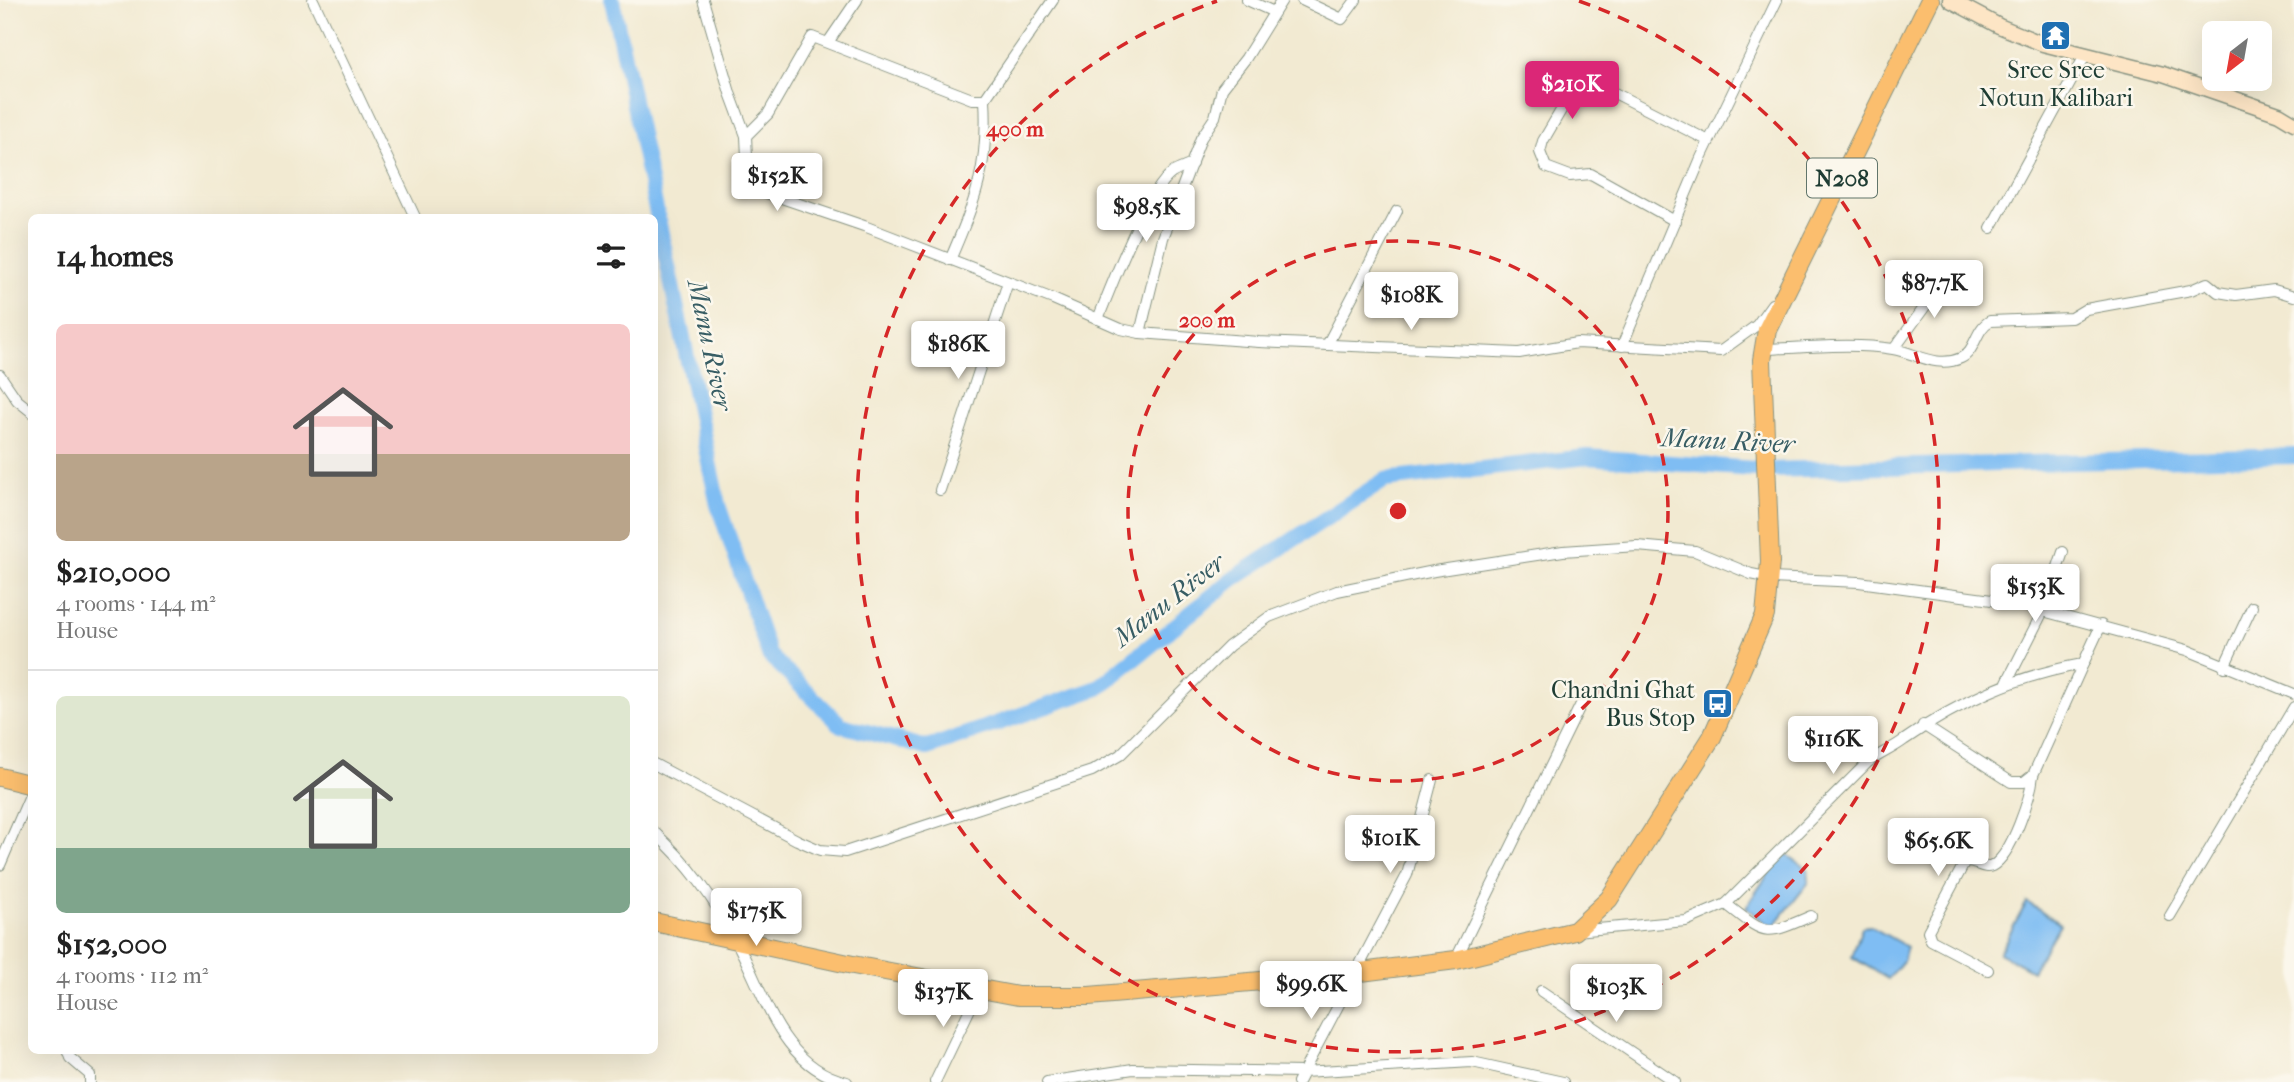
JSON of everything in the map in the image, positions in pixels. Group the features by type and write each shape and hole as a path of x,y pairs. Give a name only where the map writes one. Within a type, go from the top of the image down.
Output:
{"highway":[{"name":"N208","path":"658,923 1018,996 1089,996 1353,973 1455,960 1575,931 1609,899 1712,737 1765,615 1771,570 1763,354 1767,330 1930,0"},
{"path":"0,777 28,784"}],"main road":[{"path":"1950,0 1999,26 2043,44 2162,74 2279,114 2294,123"}],"street":[{"path":"313,0 414,214"},
{"path":"704,0 730,93 746,136 748,178 758,190 1140,333 1327,345 1519,353 1577,343 1721,351 1757,326 1797,270"},
{"path":"829,41 857,0"},
{"path":"950,260 979,191 985,160 985,99 1053,0"},
{"path":"1247,0 1274,12"},
{"path":"1140,333 1163,238 1201,138 1215,117 1223,89 1247,58 1282,0"},
{"path":"1303,0 1342,19 1356,0"},
{"path":"1622,345 1709,141 1777,0"},
{"path":"746,136 768,114 812,37 829,41 972,99 985,99"},
{"path":"1991,228 2085,54"},
{"path":"1675,220 1591,174 1570,176 1546,167 1540,152 1543,141 1581,76 1709,141"},
{"path":"1098,319 1131,239 1152,201 1170,174 1192,164"},
{"path":"1327,345 1397,211"},
{"path":"1894,349 1950,272"},
{"path":"940,490 1007,282"},
{"path":"1763,354 1855,346 1894,349 1925,361 1958,359 1965,356 1982,326 1990,321 2071,318 2086,309 2191,290 2207,284 2218,292 2236,295 2274,290 2294,296"},
{"path":"0,375 17,400 28,409"},
{"path":"658,766 797,840 820,850 845,852 1092,771 1121,755 1239,639 1269,617 1338,591 1434,571 1550,553 1637,546 1695,551 1751,574 1771,570 2001,601 2101,625 2187,650 2294,694"},
{"path":"2007,682 2043,611 2063,552"},
{"path":"2224,667 2252,607"},
{"path":"1988,970 1931,940 1928,931 1965,862 1990,867 2002,853 2028,805 2033,775 2101,625"},
{"path":"1575,931 1686,921 1726,904 1867,763 1903,742 1923,724 2007,682 2083,664"},
{"path":"1455,960 1586,694"},
{"path":"2170,916 2294,707"},
{"path":"1923,724 2011,782 2024,782 2033,775"},
{"path":"1298,1082 1410,868 1422,808 1432,780"},
{"path":"0,864 28,800"},
{"path":"658,836 687,862 736,940 787,1044 832,1079 847,1082"},
{"path":"1726,904 1759,929 1769,932 1811,916"},
{"path":"935,1082 979,990"},
{"path":"1541,991 1675,1082"},
{"path":"68,1054 90,1075 90,1082"},
{"path":"1047,1082 1133,1069 1303,1072 1472,1062 1563,1082"}],"water":[{"path":"1783,852 1808,869 1809,882 1775,925 1766,923 1746,907"},
{"path":"2027,902 2060,924 2032,971 1999,953"},
{"path":"1870,926 1907,947 1903,961 1888,979 1852,957 1862,927"}],"waterway":[{"name":"Manu River","path":"612,0 657,214"},
{"name":"Manu River","path":"658,219 718,505 769,655 841,725 927,748 1098,688 1233,579 1385,480 1587,457 1768,470 2294,456"}],"place":[{"name":"Sree Sree Notun Kalibari","path":"2056,36"},
{"name":"Chandni Ghat Bus Stop","path":"1718,704"}]}
